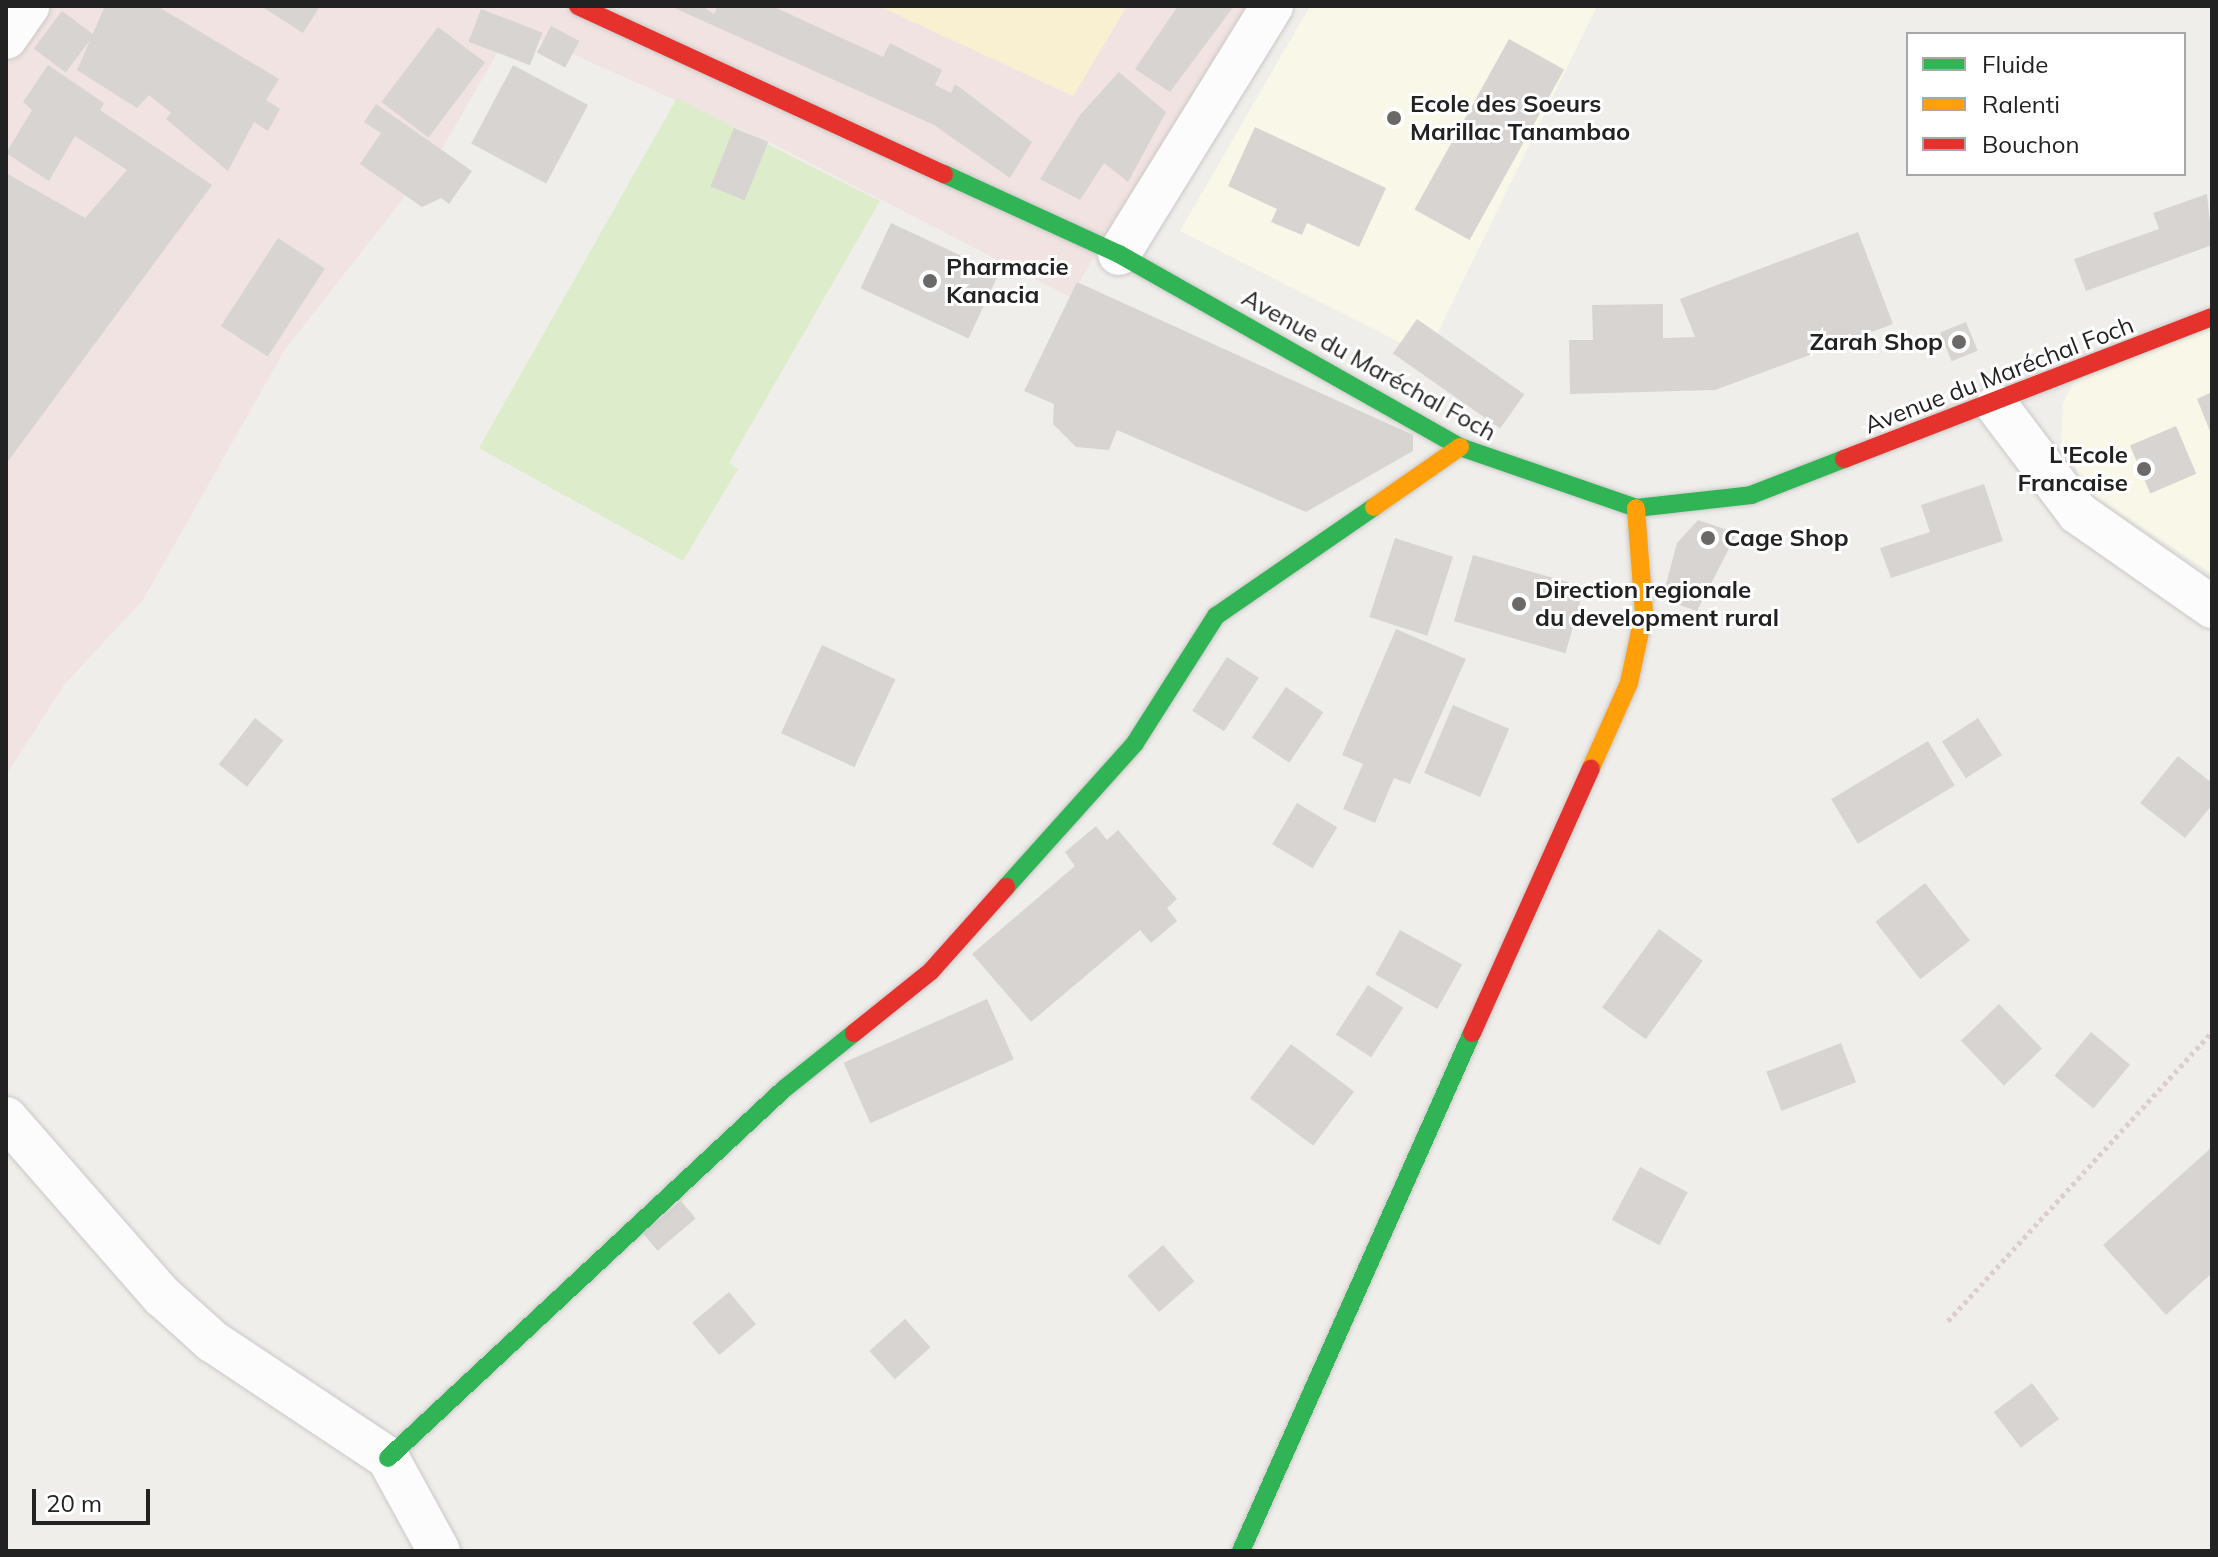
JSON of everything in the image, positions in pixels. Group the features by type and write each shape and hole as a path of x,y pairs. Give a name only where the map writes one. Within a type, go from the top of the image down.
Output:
{"street":[{"path":"6,38 28,6"},
{"name":"Avenue du Maréchal Foch","path":"578,6 1119,254 1460,447 1636,508 1751,495 1997,406 2212,317"},
{"path":"1119,254 1272,6"},
{"path":"1997,406 2078,513 2212,607"},
{"path":"388,1458 784,1089 931,971 1135,743 1216,616 1460,447"},
{"path":"1241,1551 1629,683 1644,613 1636,508"},
{"path":"9,1133 162,1296 212,1341 388,1458 439,1551"}],"path":[{"path":"1948,1321 2212,1032"}],"shaded area":[{"path":"6,6 879,6 1073,96 1127,6 1247,6 1070,297 769,142 512,27 442,149 284,351 143,600 64,685 6,775"},
{"name":"Ecole des Soeurs Marillac Tanambao","path":"1310,6 1597,6 1437,334 1401,343 1180,231"},
{"name":"L'Ecole Francaise","path":"2212,323 2212,574 2092,494 2061,444 2063,403 2077,375"}],"green space":[{"path":"677,98 880,201 729,463 738,469 683,561 479,448"}],"sand":[{"path":"879,6 1127,6 1073,96"}],"building":[{"path":"105,6 157,6 279,79 266,100 280,109 268,131 254,122 228,171 166,119 171,113 149,95 137,108 77,70"},
{"path":"261,6 320,6 303,33"},
{"path":"670,6 702,6 714,14 718,6 772,6 883,57 890,43 942,70 935,85 951,93 955,84 1032,142 1010,178 934,125"},
{"path":"1178,6 1234,6 1170,92 1135,69"},
{"path":"481,9 543,33 530,65 468,42"},
{"path":"62,11 94,35 66,73 34,49"},
{"path":"551,26 579,41 565,68 537,52"},
{"path":"438,27 485,63 429,138 381,102"},
{"path":"1509,39 1564,70 1470,240 1414,210"},
{"path":"48,65 104,103 100,110 212,185 6,464 6,173 85,218 127,170 75,136 49,181 6,153 32,110 23,102"},
{"path":"513,65 588,105 546,183 471,144"},
{"path":"1119,72 1166,112 1128,182 1104,163 1080,200 1040,179 1080,115"},
{"path":"376,104 472,171 449,204 441,198 422,207 360,164 381,133 364,122"},
{"path":"1255,127 1386,188 1359,247 1307,223 1302,235 1271,222 1277,209 1228,186"},
{"path":"734,128 768,142 745,200 710,186"},
{"path":"2207,194 2212,245 2086,291 2074,259 2159,229 2153,213"},
{"name":"Pharmacie Kanacia","path":"891,223 999,273 968,339 861,288"},
{"path":"1858,232 1893,324 1715,390 1570,394 1569,340 1593,340 1592,305 1663,304 1663,338 1695,337 1680,299"},
{"path":"278,238 325,268 268,357 221,326"},
{"path":"1077,282 1413,435 1413,451 1306,512 1117,430 1109,450 1076,447 1053,424 1054,404 1024,391"},
{"path":"1417,319 1524,394 1500,429 1393,353"},
{"name":"Zarah Shop","path":"1966,322 1978,351 1952,361 1940,332"},
{"path":"2212,392 2212,436 2197,399"},
{"path":"2176,426 2196,474 2150,493 2130,446"},
{"path":"1984,484 2003,541 1891,578 1880,548 1930,532 1921,505"},
{"path":"1698,520 1737,533 1697,611 1662,599 1677,543"},
{"path":"1395,538 1453,557 1427,636 1369,617"},
{"name":"Direction regionale du development rural","path":"1473,555 1585,587 1565,653 1454,621"},
{"path":"1396,629 1466,659 1410,784 1394,778 1375,823 1343,809 1363,764 1342,755"},
{"path":"822,645 895,679 854,767 781,733"},
{"path":"1227,657 1259,678 1224,731 1192,711"},
{"path":"1286,687 1323,712 1289,763 1252,738"},
{"path":"1453,705 1509,729 1480,797 1424,773"},
{"path":"255,718 283,740 247,787 219,764"},
{"path":"1978,718 2002,755 1966,778 1942,741"},
{"path":"1928,741 1955,786 1858,844 1831,799"},
{"path":"2178,756 2212,783 2212,805 2185,838 2140,803"},
{"path":"1297,803 1337,827 1313,868 1272,844"},
{"path":"1096,826 1107,840 1118,830 1177,899 1167,908 1177,921 1151,943 1140,930 1031,1022 972,954 1075,866 1065,852"},
{"path":"1925,883 1970,941 1920,979 1875,922"},
{"path":"1659,929 1703,961 1646,1039 1602,1007"},
{"path":"1400,930 1462,964 1437,1009 1375,975"},
{"path":"1368,985 1403,1008 1371,1057 1336,1034"},
{"path":"987,999 1014,1059 870,1123 844,1063"},
{"path":"1999,1004 2042,1049 2004,1085 1961,1041"},
{"path":"2091,1032 2130,1065 2093,1108 2054,1076"},
{"path":"1841,1043 1856,1082 1781,1111 1766,1072"},
{"path":"1291,1044 1354,1092 1313,1146 1250,1098"},
{"path":"2212,1147 2212,1273 2166,1315 2103,1245"},
{"path":"1640,1167 1688,1192 1660,1245 1612,1220"},
{"path":"681,1201 696,1219 657,1251 643,1233"},
{"path":"1163,1245 1194,1281 1159,1312 1128,1276"},
{"path":"729,1292 756,1324 719,1355 692,1323"},
{"path":"905,1319 930,1347 895,1379 869,1351"},
{"path":"2032,1383 2059,1419 2021,1448 1994,1412"}],"traffic: fast":[{"path":"944,174 1119,254 1460,447 1636,508 1751,495 1844,459"},
{"path":"1006,887 1135,743 1216,616 1374,507"},
{"path":"388,1458 784,1089 854,1033"},
{"path":"1241,1551 1472,1033"}],"traffic: slow":[{"path":"1374,507 1460,447"},
{"path":"1591,768 1629,683 1644,613 1636,508"}],"traffic: jam":[{"path":"578,6 944,174"},
{"path":"1844,459 2212,317"},
{"path":"1472,1033 1591,768"},
{"path":"854,1033 931,971 1006,887"}],"place":[{"name":"Ecole des Soeurs Marillac Tanambao","path":"1394,118"},
{"name":"Pharmacie Kanacia","path":"930,281"},
{"name":"Zarah Shop","path":"1959,342"},
{"name":"L'Ecole Francaise","path":"2144,469"},
{"name":"Cage Shop","path":"1708,538"},
{"name":"Direction regionale du development rural","path":"1519,604"}]}
